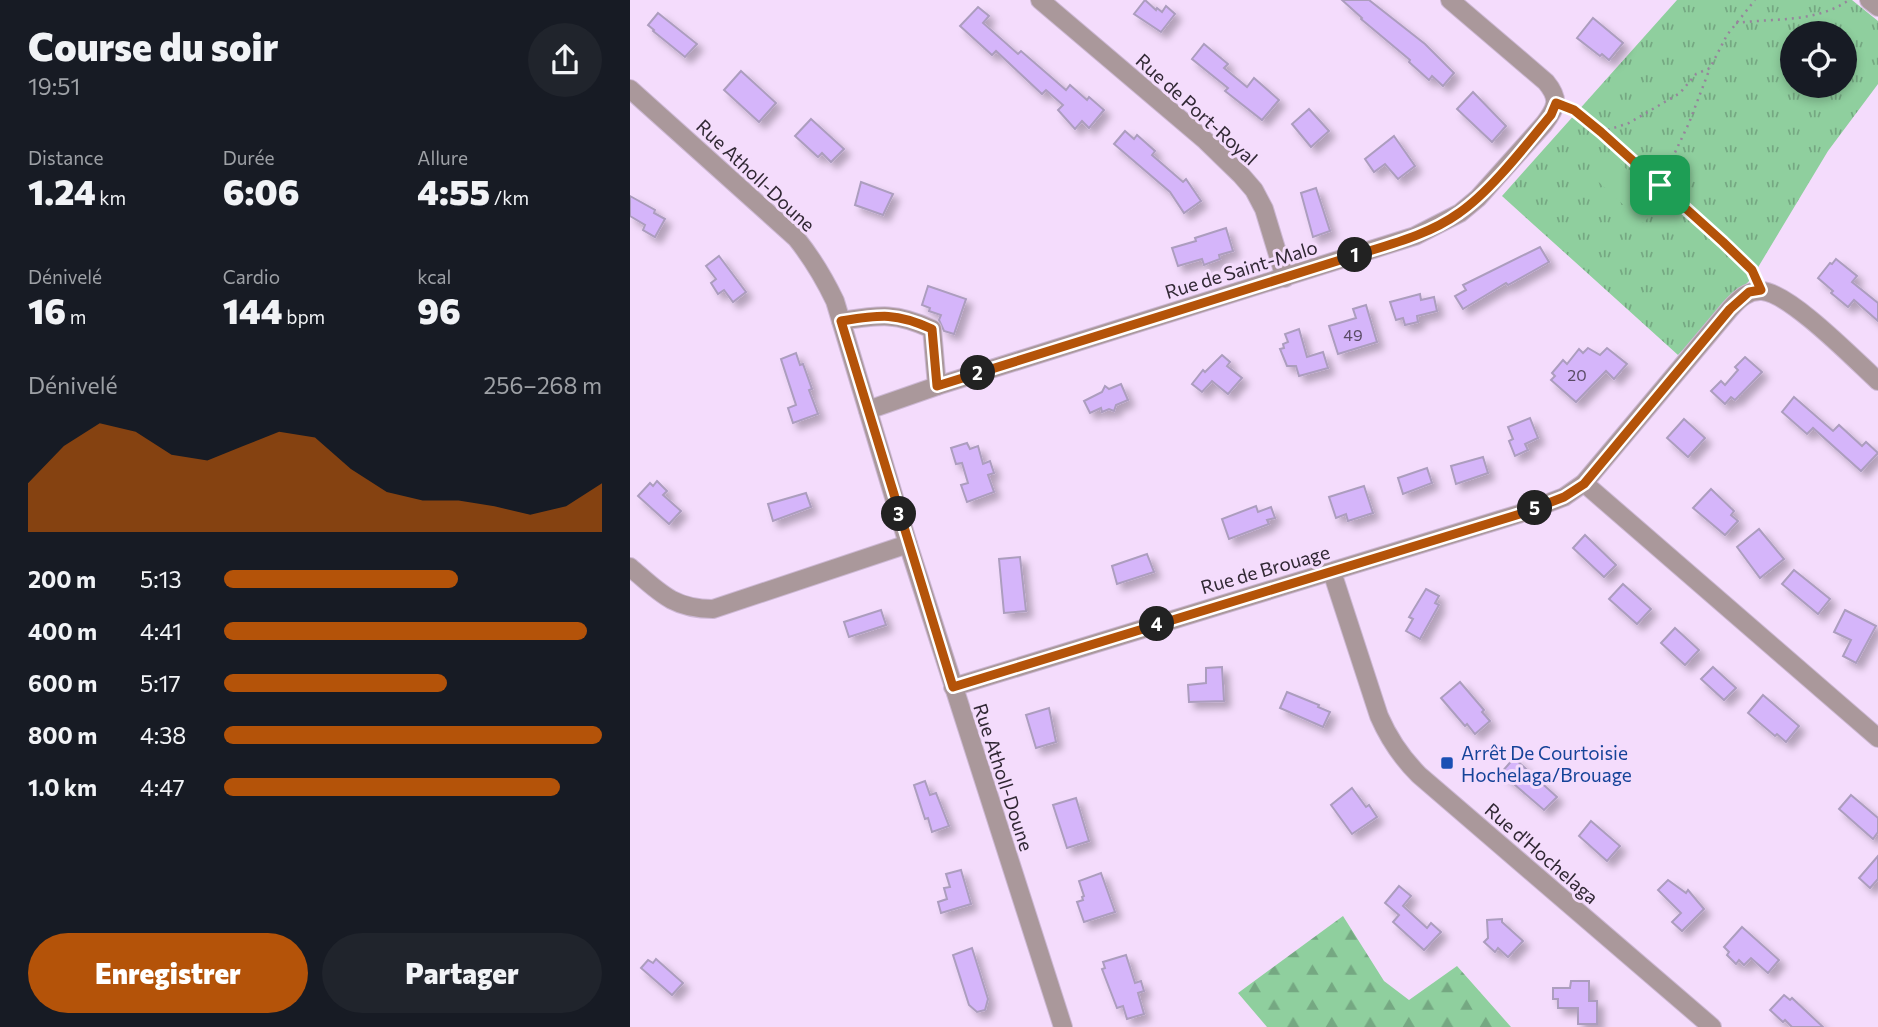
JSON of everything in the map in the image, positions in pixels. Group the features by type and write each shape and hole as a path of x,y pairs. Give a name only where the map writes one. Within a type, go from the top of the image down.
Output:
{"street":[{"name":"Rue de Port-Royal","path":"1040,0 1206,141 1241,176 1264,209 1285,278"},
{"path":"1450,0 1546,82 1554,92 1556,103"},
{"path":"1868,0 1878,7"},
{"name":"Rue Atholl-Doune","path":"630,89 796,238 824,278 841,321 908,544 1063,1027"},
{"name":"Rue de Saint-Malo","path":"869,410 937,386 1415,236 1460,213 1478,198 1544,124 1556,103"},
{"path":"1761,290 1793,305 1878,381"},
{"name":"Rue de Brouage","path":"953,687 1520,514 1564,497 1584,484 1730,309 1749,292 1761,290"},
{"path":"841,321 882,315 909,318 932,329 937,386"},
{"path":"1584,484 1878,738"},
{"path":"630,566 668,600 681,606 713,609 908,544"},
{"name":"Rue d'Hochelaga","path":"1332,572 1379,716 1387,736 1402,757 1419,775 1712,1027"}],"path":[{"path":"1660,185 1689,123 1710,68 1727,35 1755,0"},
{"path":"1736,23 1774,21 1826,13 1849,0"},
{"path":"1601,132 1629,123 1679,93 1696,74 1710,68"},
{"path":"1556,103 1574,110 1660,185 1752,270 1761,290"}],"green space":[{"path":"1677,0 1852,0 1878,21 1878,84 1828,151 1751,279 1678,355 1502,196"},
{"path":"1609,153 1663,203 1643,223 1590,174"},
{"path":"1343,916 1384,981 1409,1000 1457,966 1511,1027 1267,1027 1238,993"}],"building":[{"path":"1145,0 1156,10 1157,8 1162,12 1166,6 1175,14 1161,32 1134,14"},
{"path":"1342,0 1369,0 1425,44 1454,73 1443,86 1432,76 1429,80"},
{"path":"978,7 989,16 983,23 1018,54 1021,51 1066,90 1070,85 1104,110 1089,128 1082,121 1075,129 1058,110 1063,105 1046,90 1042,94 996,51 992,55 960,26"},
{"path":"658,13 697,44 685,57 648,25"},
{"path":"1593,18 1623,43 1609,60 1577,38"},
{"path":"1204,44 1228,64 1224,68 1247,87 1254,78 1279,100 1262,120 1225,91 1228,88 1192,59"},
{"path":"741,71 776,103 759,122 724,90"},
{"path":"1473,92 1506,126 1492,142 1457,109"},
{"path":"1309,109 1329,131 1311,147 1292,124"},
{"path":"811,119 844,149 831,162 822,153 818,157 795,136"},
{"path":"1125,131 1134,139 1137,135 1155,151 1152,155 1183,182 1186,179 1201,201 1184,213 1170,192 1114,144"},
{"path":"1394,136 1415,166 1398,179 1385,164 1374,172 1365,159"},
{"path":"861,182 893,194 883,215 855,205"},
{"path":"1316,188 1330,231 1313,237 1301,193"},
{"path":"630,196 665,219 655,237 643,230 645,225 630,216"},
{"path":"1226,228 1233,251 1219,255 1220,259 1204,265 1202,259 1178,266 1172,248"},
{"path":"1540,247 1549,262 1508,285 1506,283 1463,309 1455,296 1466,290 1463,285"},
{"path":"719,256 746,292 733,302 724,290 718,294 711,283 716,279 706,266"},
{"path":"1836,259 1857,276 1852,282 1878,303 1878,321 1854,300 1848,307 1818,278"},
{"path":"928,286 966,299 954,334 944,331 939,320 941,315 922,305"},
{"path":"1420,294 1421,300 1434,297 1437,311 1417,316 1418,322 1405,325 1403,318 1396,320 1390,302"},
{"path":"1366,305 1377,342 1338,354 1329,326 1356,318 1353,309"},
{"path":"1299,329 1307,357 1323,352 1328,368 1299,376 1296,366 1287,366 1280,349 1288,342 1285,334"},
{"path":"1588,348 1600,355 1607,348 1627,364 1614,379 1606,371 1576,402 1551,380 1555,376 1552,373 1563,360 1567,364 1579,349 1583,353"},
{"path":"796,353 800,365 803,364 818,414 793,423 788,408 796,405 781,359"},
{"path":"1222,355 1230,362 1227,366 1242,378 1228,394 1212,381 1202,392 1192,384 1203,370 1205,372"},
{"path":"1745,357 1762,372 1735,400 1731,397 1725,404 1711,391 1721,381 1725,385 1738,370 1735,367"},
{"path":"1121,384 1128,400 1116,405 1114,411 1109,409 1102,412 1101,408 1090,413 1084,401 1102,392 1105,386 1109,389"},
{"path":"1794,397 1833,431 1839,425 1862,446 1866,442 1878,453 1861,471 1813,428 1807,434 1782,412"},
{"path":"1530,418 1538,438 1525,444 1528,450 1515,456 1509,441 1513,439 1508,427"},
{"path":"1684,419 1705,438 1688,457 1667,438"},
{"path":"967,443 970,449 978,446 983,464 990,461 994,473 988,475 994,492 967,502 961,485 968,483 962,463 956,464 951,448"},
{"path":"1483,457 1488,473 1456,484 1451,466"},
{"path":"1427,468 1432,483 1403,494 1398,478"},
{"path":"657,481 667,491 663,495 681,511 669,524 638,496 650,483 653,486"},
{"path":"1364,486 1373,513 1348,521 1346,514 1336,518 1329,497"},
{"path":"1711,489 1734,511 1731,515 1738,521 1725,535 1693,508"},
{"path":"806,493 811,507 773,521 768,504"},
{"path":"1256,506 1258,512 1271,507 1275,518 1267,520 1269,524 1229,539 1222,519"},
{"path":"1759,529 1784,559 1760,578 1737,547"},
{"path":"1585,535 1616,565 1604,577 1573,548"},
{"path":"1147,554 1154,572 1117,584 1112,566"},
{"path":"1020,557 1026,611 1004,613 999,559"},
{"path":"1794,570 1830,599 1818,614 1782,584"},
{"path":"1623,584 1651,609 1637,624 1609,599"},
{"path":"1426,589 1439,596 1435,603 1439,605 1420,639 1406,631 1413,619 1409,617"},
{"path":"881,610 886,625 849,637 844,622"},
{"path":"1845,610 1876,626 1856,663 1843,656 1851,640 1834,632"},
{"path":"1675,628 1699,650 1685,665 1661,643"},
{"path":"1222,667 1224,701 1189,702 1188,685 1206,683 1206,668"},
{"path":"1713,667 1736,688 1724,700 1701,679"},
{"path":"1460,682 1490,721 1475,734 1441,698"},
{"path":"1287,692 1330,712 1323,727 1280,708"},
{"path":"1763,695 1799,726 1786,742 1748,713"},
{"path":"1049,708 1056,742 1036,748 1026,715"},
{"path":"1514,758 1557,797 1544,810 1501,773"},
{"path":"925,781 930,795 936,793 949,826 932,832 914,785"},
{"path":"1352,788 1377,817 1352,834 1331,805"},
{"path":"1851,795 1878,818 1878,832 1873,839 1839,809"},
{"path":"1076,798 1089,841 1067,848 1053,805"},
{"path":"1591,821 1620,846 1607,861 1579,836"},
{"path":"1878,856 1878,879 1870,888 1859,878"},
{"path":"961,870 971,904 941,913 938,902 947,899 944,888 950,887 946,874"},
{"path":"1101,873 1115,912 1084,922 1077,902 1083,900 1084,896 1079,881"},
{"path":"1668,880 1686,893 1688,890 1704,909 1682,931 1672,922 1681,913 1658,890"},
{"path":"1399,886 1411,896 1403,906 1427,928 1431,923 1441,932 1424,950 1393,922 1399,915 1385,903"},
{"path":"1502,919 1523,941 1508,957 1498,948 1495,952 1484,942 1488,938 1487,920"},
{"path":"1742,927 1779,960 1768,973 1751,958 1744,965 1739,960 1736,964 1727,955 1729,952 1724,947"},
{"path":"972,948 988,999 985,1010 977,1012 969,1005 953,955"},
{"path":"1126,955 1135,983 1141,981 1144,991 1138,993 1144,1014 1127,1019 1123,1006 1117,1008 1102,969 1105,968 1103,962"},
{"path":"656,959 683,983 672,995 641,968 648,960 653,963"},
{"path":"1571,981 1589,981 1589,1001 1597,1001 1597,1024 1578,1024 1578,1008 1558,1008 1558,999 1553,999 1553,988 1570,988"},
{"path":"1784,995 1790,1000 1792,998 1823,1027 1792,1027 1785,1020 1783,1022 1770,1010"}],"place":[{"name":"Arrêt De Courtoisie Hochelaga/Brouage","path":"1447,763"}],"route":[{"path":"1556,103 1574,110 1660,185 1752,270 1761,290 1749,292 1740,298 1584,484 1564,497 1520,514 953,687 841,321 882,315 909,318 932,329 937,386 1415,236 1460,213 1478,198 1551,115 1556,103"}]}
